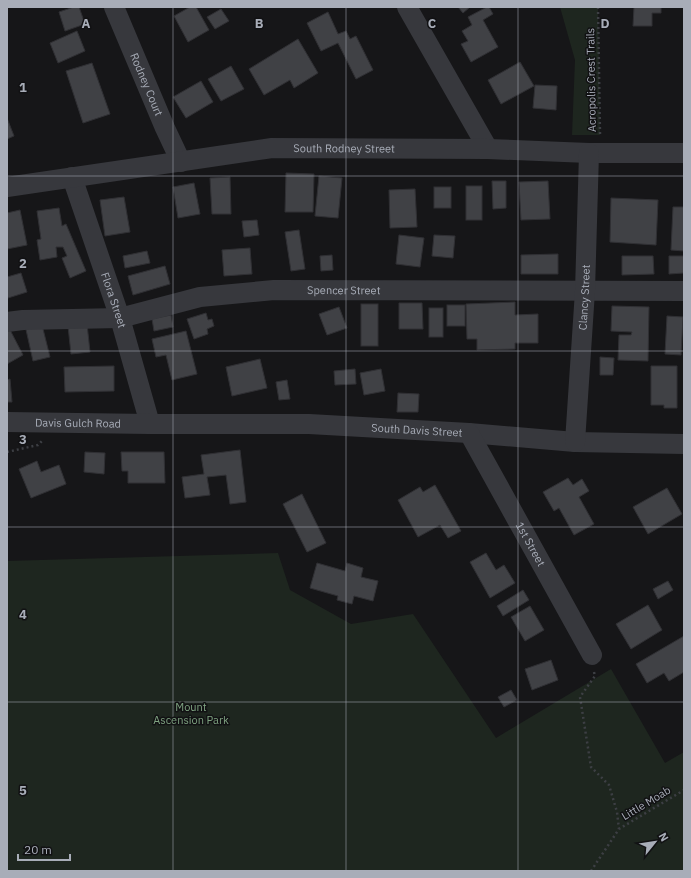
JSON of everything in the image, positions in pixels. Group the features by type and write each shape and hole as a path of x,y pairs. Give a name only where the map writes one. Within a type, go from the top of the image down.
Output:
{"street":[{"name":"Rodney Court","path":"114,7 181,162"},
{"path":"407,7 488,149"},
{"name":"South Rodney Street","path":"7,187 272,148 488,149 595,153 684,153"},
{"name":"Clancy Street","path":"575,442 595,153"},
{"name":"Flora Street","path":"72,177 120,318 150,424"},
{"name":"Spencer Street","path":"7,322 23,320 120,318 200,297 274,290 684,291"},
{"name":"Davis Gulch Road","path":"7,422 150,424"},
{"name":"South Davis Street","path":"150,424 309,424 469,433 575,442 684,444"},
{"name":"1st Street","path":"469,433 592,656"}],"path":[{"name":"Acropolis Crest Trails","path":"595,153 598,7"},
{"path":"592,656 595,676 580,697 592,767 609,784 620,829"},
{"name":"Little Moab","path":"591,871 620,829 684,790"}],"green space":[{"path":"560,7 598,7 600,135 572,135 575,60"},
{"name":"Mount Ascension Park","path":"278,553 290,590 351,624 413,614 496,738 611,669 665,763 684,752 684,871 7,871 7,561"}],"building":[{"path":"74,7 79,7 85,24 65,31 59,12"},
{"path":"190,7 196,7 209,30 188,42 174,16"},
{"path":"458,7 470,7 463,13"},
{"path":"489,7 493,14 483,20 498,47 471,62 461,44 468,41 462,31 472,25 468,17"},
{"path":"634,7 661,7 661,13 652,13 652,26 633,26"},
{"path":"221,9 229,21 215,29 207,17"},
{"path":"328,12 338,34 346,31 350,39 356,36 373,70 356,79 338,43 321,51 307,23"},
{"path":"77,31 85,51 58,63 50,43"},
{"path":"298,39 318,73 294,88 290,80 264,95 249,69"},
{"path":"520,62 534,86 501,104 488,80"},
{"path":"92,63 110,114 83,123 66,71"},
{"path":"231,66 244,89 221,101 208,79"},
{"path":"201,81 213,102 186,118 173,97"},
{"path":"535,85 557,86 556,110 533,108"},
{"path":"7,118 14,136 7,139"},
{"path":"286,173 314,174 313,212 285,212"},
{"path":"319,176 342,178 338,218 315,216"},
{"path":"230,177 231,214 212,214 210,178"},
{"path":"492,181 506,181 506,208 493,209"},
{"path":"548,181 550,219 521,220 519,182"},
{"path":"194,183 200,214 178,218 173,187"},
{"path":"466,186 482,186 482,220 466,220"},
{"path":"434,187 451,187 451,208 434,208"},
{"path":"415,189 417,227 390,228 389,190"},
{"path":"124,197 130,232 105,236 100,200"},
{"path":"611,198 658,200 656,245 610,242"},
{"path":"673,207 684,207 684,251 671,250"},
{"path":"59,208 62,226 66,224 86,271 70,278 62,258 67,256 63,247 56,247 57,257 40,260 37,240 41,239 37,211"},
{"path":"20,210 27,245 7,249 7,213"},
{"path":"257,220 259,235 244,237 242,221"},
{"path":"299,230 305,269 291,271 285,232"},
{"path":"399,235 424,238 420,267 396,264"},
{"path":"434,235 455,236 453,258 432,256"},
{"path":"250,248 252,274 224,276 222,250"},
{"path":"147,251 150,263 125,268 123,256"},
{"path":"558,254 558,274 521,274 521,255"},
{"path":"332,255 333,270 321,271 320,256"},
{"path":"622,256 653,256 654,274 622,275"},
{"path":"669,256 684,256 684,273 669,274"},
{"path":"165,266 170,284 133,295 128,276"},
{"path":"21,273 27,292 8,298 7,277"},
{"path":"515,302 515,315 538,314 538,343 515,343 515,349 477,350 477,339 467,339 466,304"},
{"path":"399,303 422,303 423,329 399,329"},
{"path":"361,304 378,304 378,346 361,346"},
{"path":"447,305 465,305 465,326 447,326"},
{"path":"612,306 649,307 648,361 618,360 619,335 631,335 632,332 611,331"},
{"path":"339,307 347,328 327,335 319,314"},
{"path":"429,308 443,308 443,337 429,337"},
{"path":"206,313 208,320 212,319 214,326 207,329 208,334 194,339 187,319"},
{"path":"171,315 173,327 154,331 152,319"},
{"path":"667,316 683,317 681,355 665,354"},
{"path":"41,321 50,357 33,361 25,325"},
{"path":"87,324 90,352 71,354 68,326"},
{"path":"8,326 23,355 7,364 7,327"},
{"path":"186,331 197,374 172,380 166,355 156,357 152,339"},
{"path":"600,357 614,358 613,375 600,375"},
{"path":"260,359 267,388 232,396 226,367"},
{"path":"114,366 114,391 65,392 64,367"},
{"path":"651,366 677,366 677,408 664,408 664,405 651,405"},
{"path":"355,369 356,384 335,385 334,371"},
{"path":"381,369 385,391 364,395 360,373"},
{"path":"10,379 12,402 7,402 7,380"},
{"path":"287,380 290,399 279,400 276,382"},
{"path":"398,393 419,394 418,412 397,412"},
{"path":"240,450 246,502 230,504 226,475 207,477 210,495 185,498 182,477 204,474 201,455"},
{"path":"85,452 105,453 104,474 84,472"},
{"path":"121,452 164,452 165,483 128,483 128,471 122,471"},
{"path":"37,461 41,472 59,465 66,484 31,498 19,469"},
{"path":"568,478 573,485 582,479 589,491 579,497 594,524 574,535 559,508 554,511 543,492"},
{"path":"435,485 461,531 448,538 440,525 418,537 398,500 420,487 423,492"},
{"path":"667,488 682,514 648,534 633,507"},
{"path":"302,494 326,543 307,552 283,504"},
{"path":"486,553 496,570 504,565 515,583 490,598 470,562"},
{"path":"317,563 345,571 347,563 363,568 361,577 378,581 373,601 354,596 352,604 337,600 338,596 310,588"},
{"path":"668,581 673,590 658,599 653,589"},
{"path":"523,590 529,600 503,616 497,606"},
{"path":"648,605 662,630 631,649 616,624"},
{"path":"530,606 544,630 525,641 511,617"},
{"path":"684,636 684,672 669,681 664,673 647,683 636,664"},
{"path":"551,660 558,680 532,690 525,669"},
{"path":"511,690 517,700 504,707 498,697"}]}
